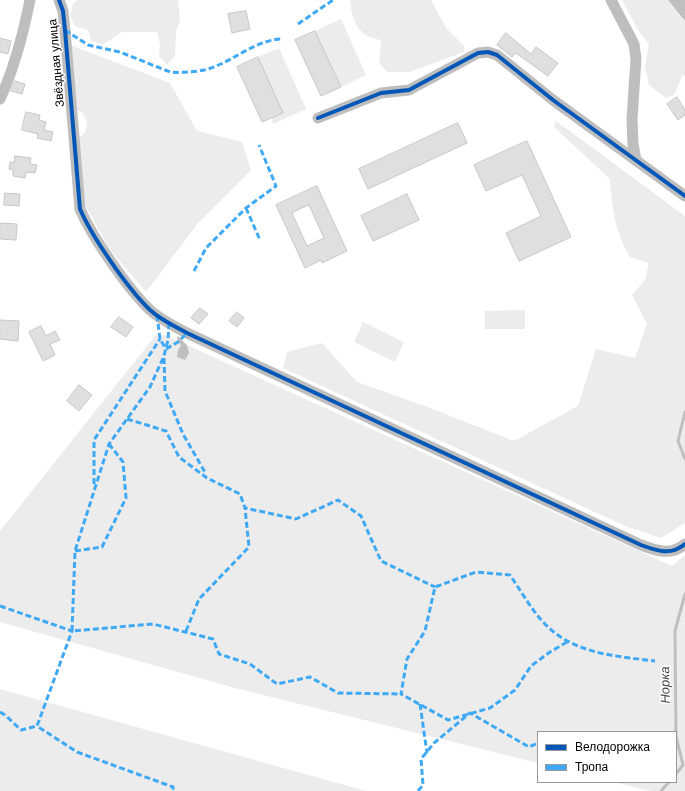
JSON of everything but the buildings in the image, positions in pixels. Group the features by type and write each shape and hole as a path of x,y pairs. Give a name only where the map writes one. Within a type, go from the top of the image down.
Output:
{"street":[{"path":"0,99 10,77 20,46 30,0"},
{"name":"Звёздная улица","path":"59,0 63,11 65,30 80,209 87,226 144,303 169,323 641,545 656,551 669,552 685,544"},
{"path":"611,0 634,44 636,59 632,119 633,144 636,160"},
{"path":"318,118 381,93 409,90 478,53 488,52 497,55 553,100 685,196"}],"shaded area":[{"path":"77,0 178,0 180,21 176,32 175,56 167,65 159,56 160,44 157,32 122,32 102,45 91,41 88,30 76,27 70,16 73,4"},
{"path":"350,0 431,0 446,28 464,46 464,52 410,72 387,72 379,63 381,40 367,35 358,27 352,15"},
{"path":"622,0 668,0 685,21 685,75 682,76 674,95 666,98 649,85 645,67 649,44 638,30"},
{"path":"668,0 685,0 685,21"},
{"path":"341,19 366,75 341,87 315,31"},
{"path":"70,45 170,83 197,131 242,142 251,170 198,223 146,292 110,250 83,201 79,139 86,131 87,123 83,113 77,110"},
{"path":"279,48 306,109 273,124 258,57"},
{"path":"556,121 685,216 685,523 661,538 625,526 283,368 287,352 322,343 357,382 433,409 514,441 578,406 596,349 635,358 647,324 632,295 645,280 649,263 630,257 625,247 615,220 610,179 554,127"},
{"path":"525,310 525,329 485,329 485,311"},
{"path":"363,322 404,342 395,362 354,342"},
{"path":"165,335 672,566 685,555 685,791 651,791 617,783 677,783 677,731 537,731 537,763 235,688 0,622 0,531 155,336"},
{"path":"178,336 187,345 189,353 185,360 177,357 178,350 181,346 177,339"},
{"path":"0,689 366,791 0,791"}],"waterway":[{"name":"Норка","path":"685,412 678,441 685,459"},
{"name":"Норка","path":"676,731 675,631 685,594"},
{"name":"Норка","path":"677,740 683,765 677,773"},
{"name":"Норка","path":"661,791 668,783"}],"marked path":[{"path":"298,24 333,0"},
{"path":"65,30 88,45 120,52 170,72 204,70 224,63 261,43 282,39"},
{"path":"194,271 206,248 246,208 276,186 259,145"},
{"path":"246,208 260,240"},
{"path":"157,315 160,339 166,349 178,342 187,333"},
{"path":"169,323 168,340 164,356 150,387 109,444 75,551 72,631 153,624 213,639 219,654 250,664 277,684 310,677 338,693 401,694"},
{"path":"94,484 94,440 160,339"},
{"path":"164,358 165,391 183,434 206,474"},
{"path":"127,419 166,431 179,457 207,478 240,494 245,508 296,519 338,500 361,516 381,561 435,587"},
{"path":"75,551 102,547 126,498 123,462 109,444"},
{"path":"186,631 199,599 249,547 245,508"},
{"path":"567,642 531,666 515,690 490,708 448,720 401,694 407,659 425,631 435,587 476,572 510,575 539,618 555,633 568,641 595,652 655,661"},
{"path":"0,606 72,631 37,726 77,752 173,787 173,791"},
{"path":"420,704 427,753"},
{"path":"0,712 21,730 37,726"},
{"path":"418,791 423,785 421,759 434,743 470,713 529,747 537,743"}],"cycle path":[{"path":"59,0 63,11 65,30 80,209 93,234 111,262 131,289 154,314 187,333 641,545 653,549 669,551 680,548 685,544"},
{"path":"318,118 381,93 409,90 478,53 488,52 497,55 553,100 685,196"}]}
